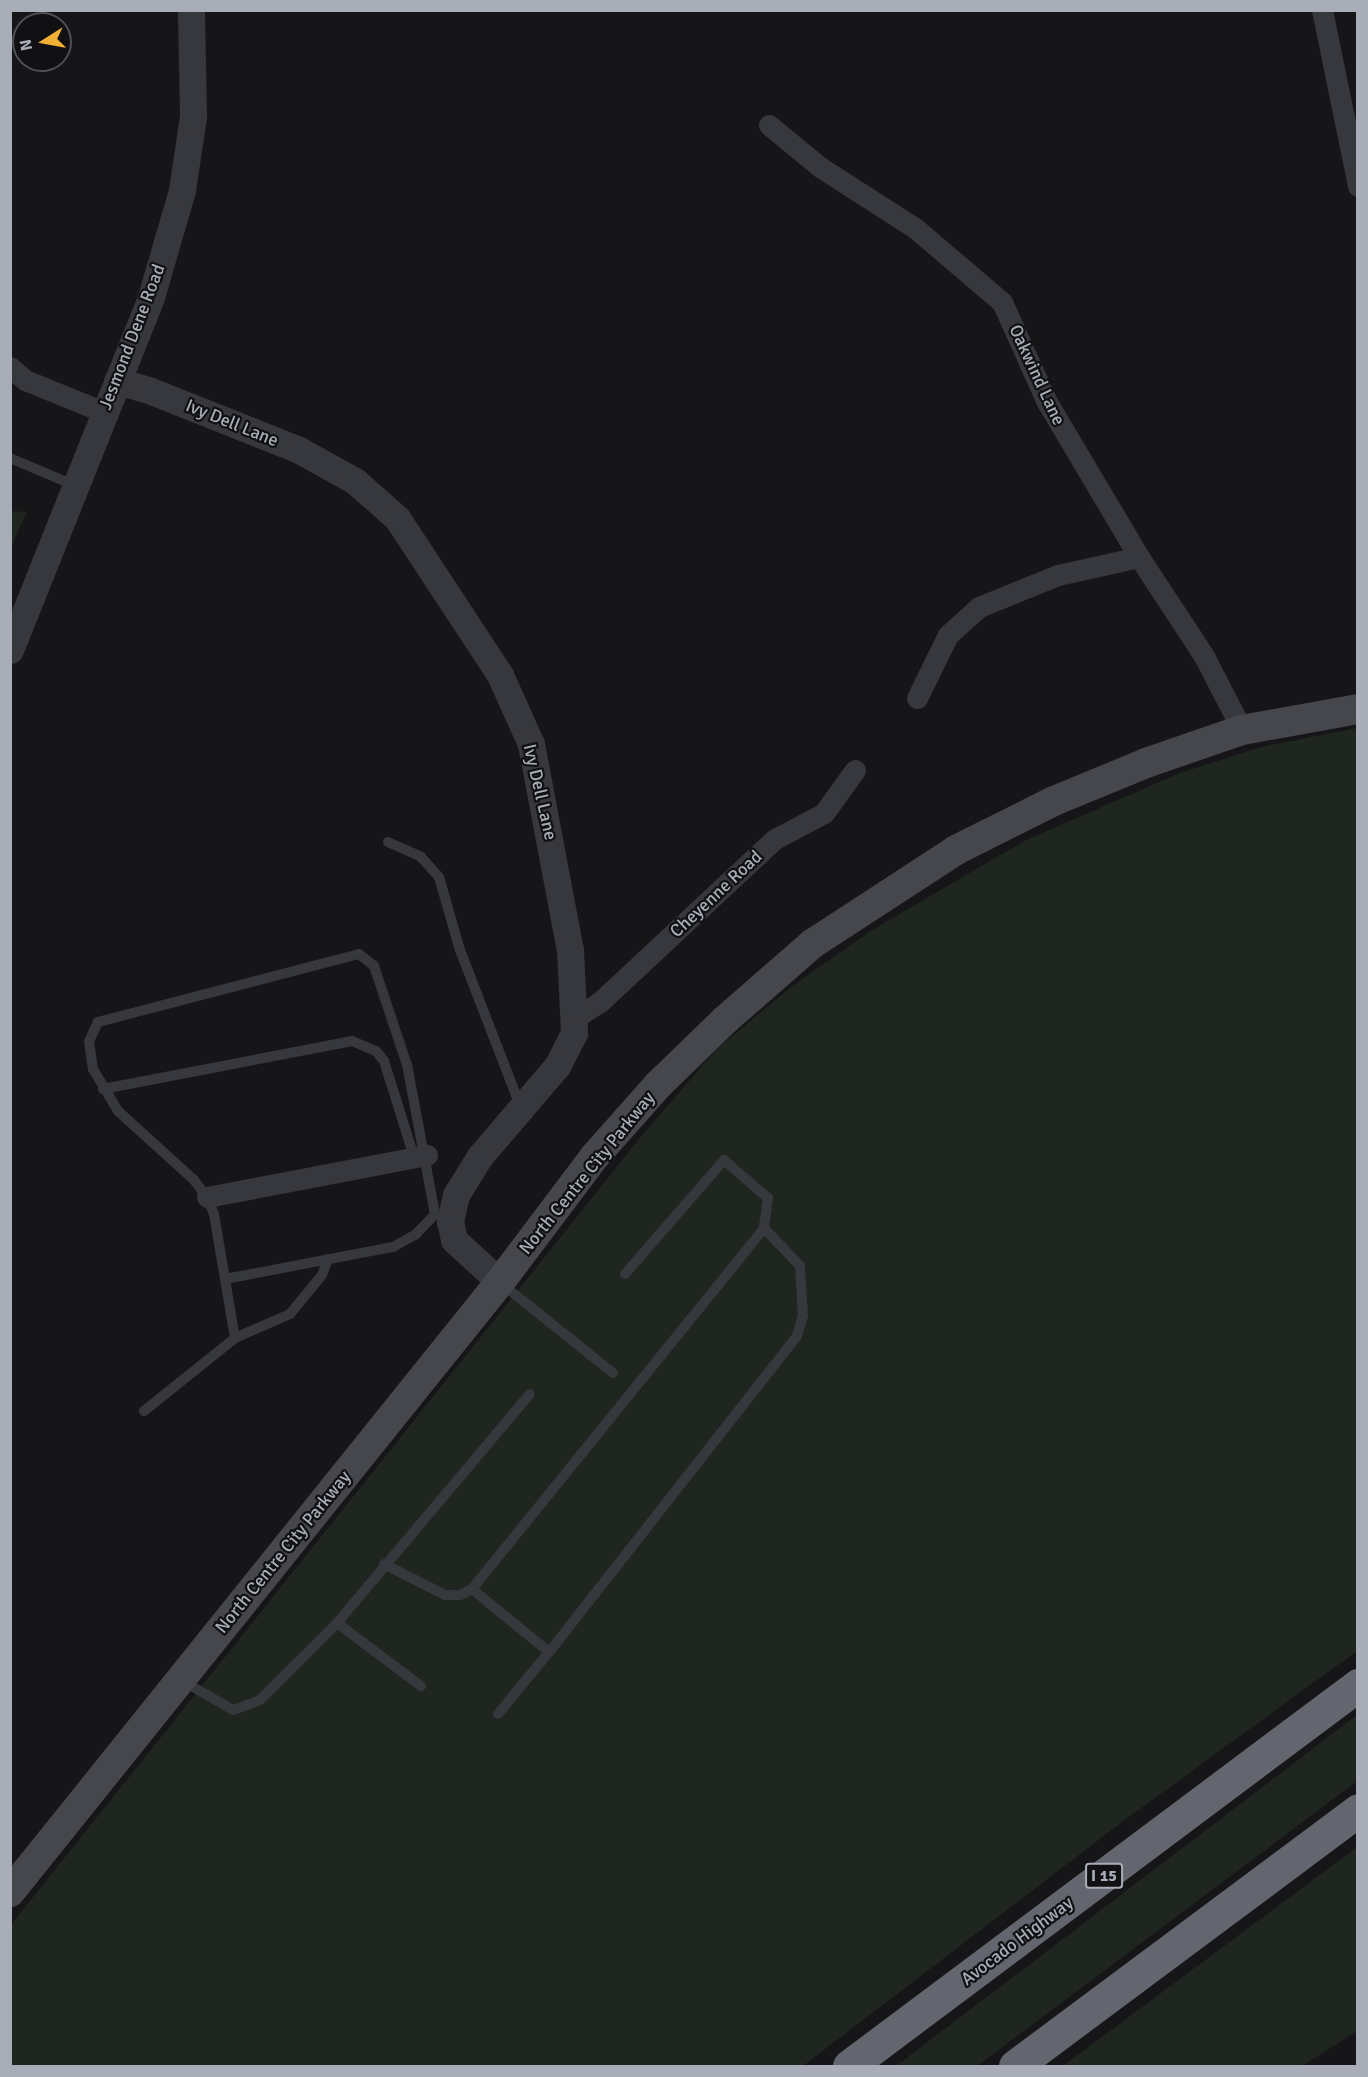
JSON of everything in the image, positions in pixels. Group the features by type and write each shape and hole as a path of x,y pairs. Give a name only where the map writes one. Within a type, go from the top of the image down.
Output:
{"highway":[{"name":"Avocado Highway","path":"849,2067 1358,1685"},
{"path":"1015,2067 1358,1810"}],"main road":[{"name":"North Centre City Parkway","path":"10,1892 500,1282 595,1156 657,1085 724,1020 812,944 956,850 1054,801 1146,763 1242,730 1358,709"}],"street":[{"name":"Jesmond Dene Road","path":"10,650 151,297 182,190 194,116 191,10"},
{"path":"1322,10 1358,186"},
{"name":"Oakwind Lane","path":"769,124 820,167 915,228 1002,302 1047,402 1139,557 1204,656 1242,730"},
{"path":"10,367 25,380 104,412"},
{"name":"Ivy Dell Lane","path":"117,381 152,391 299,450 355,481 397,518 500,675 531,744 570,950 574,1033 557,1066 480,1156 442,1217"},
{"path":"916,698 948,635 979,607 1058,574 1139,557"},
{"name":"Cheyenne Road","path":"575,1018 601,1001 775,839 824,813 855,770"},
{"path":"207,1197 421,1156"},
{"path":"442,1217 454,1240 500,1282"}],"lane":[{"path":"10,458 76,486"},
{"path":"388,842 422,857 439,877 460,950 521,1109"},
{"path":"235,1338 207,1197 194,1180 117,1111 93,1069 89,1041 98,1022 359,954 374,966 407,1065 421,1156"},
{"path":"104,1089 352,1041 376,1051 384,1061 442,1217 393,1247 225,1279"},
{"path":"384,1564 445,1595 472,1589 764,1228 768,1198 724,1160 625,1274"},
{"path":"498,1714 797,1336 803,1316 800,1266 764,1228"},
{"path":"144,1411 235,1338 290,1314 322,1275 328,1259"},
{"path":"500,1282 613,1373"},
{"path":"181,1680 222,1706 233,1710 247,1707 284,1679 337,1623 384,1564 530,1394"},
{"path":"472,1589 549,1652"},
{"path":"337,1623 421,1686"}],"shaded area":[{"path":"10,511 27,512 11,547"},
{"path":"1357,728 1357,1651 1122,1822 803,2066 11,2066 10,1926 643,1134 717,1049 791,987 869,932 1024,841 1180,773 1261,747"},
{"path":"1357,1715 1357,1781 977,2066 896,2066"},
{"path":"1357,1847 1357,2031 1302,2066 1063,2066"}]}
